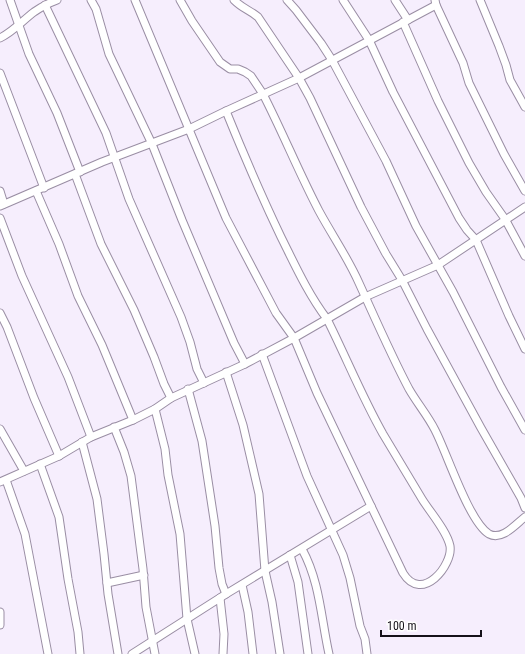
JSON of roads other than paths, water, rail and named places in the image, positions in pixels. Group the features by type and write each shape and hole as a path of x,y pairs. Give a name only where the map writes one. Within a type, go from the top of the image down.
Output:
{"street":[{"path":"10,0 29,54 57,113 101,244 134,310 171,398"},
{"path":"0,38 6,35 33,13 45,5 57,0"},
{"path":"91,0 109,54 152,144 184,227 234,343 245,364"},
{"path":"135,0 226,218 276,313 294,338 317,393 407,580 414,584 428,584 439,573 447,559 450,546 446,536 419,494 383,432 328,319 318,307 295,267 261,194 226,111"},
{"path":"180,0 192,21 220,62 230,69 238,69 251,76 263,94 310,194 358,282 410,391 435,430 462,494 485,531 491,535 501,535 525,517"},
{"path":"234,0 241,7 258,17 299,78 318,112 361,207 386,254 402,280 480,428 521,498 525,508"},
{"path":"287,0 321,43 332,60 386,161 416,226 438,264 501,387 525,430"},
{"path":"343,0 369,40 393,92 460,218 467,230 476,240 525,349"},
{"path":"395,0 438,101 469,164 486,192 506,219 525,256"},
{"path":"480,0 499,46 510,80 525,107"},
{"path":"0,191 2,205 189,129 299,78 436,3 458,50 469,83 504,154 525,191"},
{"path":"45,5 93,105 116,158 129,199 181,317 190,342 197,369 204,383"},
{"path":"0,73 44,188"},
{"path":"36,191 61,249 78,296 102,345 133,420"},
{"path":"48,654 25,534 3,481 59,456 91,437 133,420 155,409 188,389 245,364 365,297 438,264 525,206"},
{"path":"0,218 22,276 68,376 91,437"},
{"path":"0,313 59,456"},
{"path":"262,354 307,476 343,555 350,578 353,599 367,654"},
{"path":"226,372 243,425 258,494 265,571 272,602 280,654"},
{"path":"188,389 202,441 215,526 223,596 223,654"},
{"path":"155,409 165,449 168,475 180,534 187,619 195,654"},
{"path":"114,427 132,476 144,575 146,607 155,654"},
{"path":"0,429 24,471"},
{"path":"82,442 97,499 107,583 118,654"},
{"path":"40,464 59,517 69,585 78,632 80,654"},
{"path":"132,654 223,596 371,506"},
{"path":"302,549 310,563 318,591 329,654"},
{"path":"290,555 298,582 308,654"},
{"path":"107,583 144,575"},
{"path":"242,585 248,612 253,654"},
{"path":"0,612 0,625"}]}
